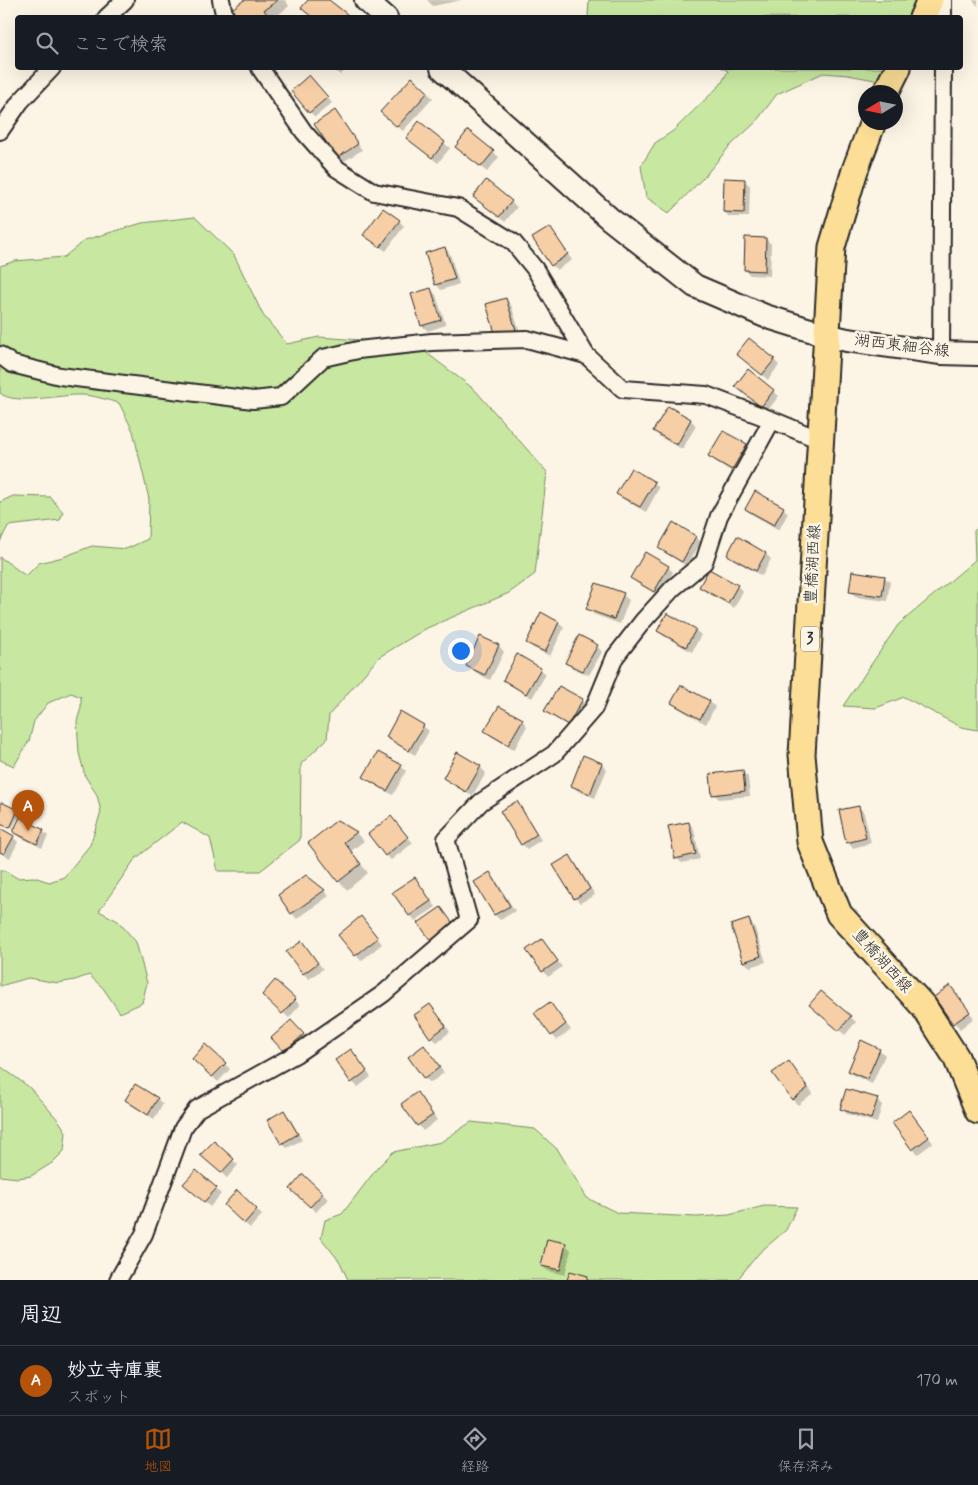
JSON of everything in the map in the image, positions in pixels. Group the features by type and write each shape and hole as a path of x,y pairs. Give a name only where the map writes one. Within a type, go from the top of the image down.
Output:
{"main road":[{"path":"923,15 930,0"},
{"path":"890,85 897,70"},
{"name":"豊橋湖西線","path":"870,130 855,170 832,247 802,755 810,842 839,914 924,1007 956,1057 978,1111"}],"street":[{"path":"109,15 125,0"},
{"path":"221,0 224,15"},
{"path":"366,0 383,15"},
{"path":"943,0 943,15"},
{"path":"0,131 20,102 50,70"},
{"path":"261,70 304,132 336,168 374,192 458,208 513,242 535,269 586,355 623,389 706,395 820,440"},
{"name":"湖西東細谷線","path":"444,70 610,219 696,286 765,316 826,335 847,340 941,353 978,354"},
{"path":"941,353 942,70"},
{"path":"0,355 12,364 60,376 253,400 281,397 323,358 358,350 432,342 526,340 586,355"},
{"path":"118,1280 144,1234 183,1128 197,1109 296,1054 375,1000 469,920 446,839 481,802 554,754 594,708 615,657 667,594 704,562 719,516 772,420"}],"green space":[{"path":"589,0 930,0 923,15 588,15"},
{"path":"726,70 897,70 891,83 848,75 823,73 777,94 755,123 730,146 704,177 669,213 646,197 641,166 655,143 673,131 721,84 728,71"},
{"path":"195,217 234,255 263,315 287,344 319,337 415,344 475,390 547,472 535,574 509,593 427,628 379,657 329,715 327,739 301,764 300,840 260,871 218,871 210,838 182,822 135,859 99,911 118,921 136,942 147,983 142,1003 120,1013 103,988 89,975 58,983 28,978 0,986 0,870 4,870 17,878 34,877 49,882 64,877 90,845 101,812 97,795 85,776 79,753 77,721 81,708 81,697 71,693 48,703 34,721 29,741 14,766 0,760 0,557 26,576 39,563 63,557 92,546 126,549 148,539 149,499 133,431 119,403 86,395 16,399 0,393 0,266 15,261 64,257 85,240 142,223"},
{"path":"13,496 50,497 63,512 60,520 8,526 0,542 0,502"},
{"path":"978,527 978,730 961,727 904,697 876,708 843,706 898,625 975,560 974,531"},
{"path":"0,1066 29,1087 59,1121 66,1132 64,1151 52,1163 31,1176 18,1178 0,1176"},
{"path":"471,1122 535,1129 558,1150 587,1198 618,1213 697,1217 729,1215 764,1206 797,1207 786,1230 759,1253 737,1280 348,1280 340,1262 321,1238 325,1220 342,1214 378,1167 393,1152 441,1142"}],"building":[{"path":"244,0 278,0 264,10 268,15 236,15 232,9"},
{"path":"308,0 329,0 347,14 309,15 301,8"},
{"path":"309,75 328,97 309,113 291,91"},
{"path":"412,77 428,92 397,127 380,112"},
{"path":"335,110 358,144 337,158 314,124"},
{"path":"419,121 445,142 432,158 406,138"},
{"path":"468,130 494,151 481,167 455,147"},
{"path":"724,178 745,179 744,213 723,212"},
{"path":"486,180 512,201 499,217 473,197"},
{"path":"383,208 400,220 380,247 363,235"},
{"path":"550,227 568,254 551,266 532,238"},
{"path":"745,237 766,238 765,271 744,270"},
{"path":"445,247 455,279 435,285 425,253"},
{"path":"431,288 441,320 421,326 411,294"},
{"path":"506,298 516,330 496,336 486,304"},
{"path":"749,338 775,359 762,375 736,354"},
{"path":"748,369 774,390 761,407 735,386"},
{"path":"668,406 691,419 677,445 653,431"},
{"path":"723,431 747,444 732,470 708,456"},
{"path":"631,468 655,482 640,507 616,494"},
{"path":"755,491 784,507 774,525 745,509"},
{"path":"673,522 696,536 682,562 658,548"},
{"path":"737,536 766,553 756,571 727,555"},
{"path":"645,552 669,566 654,592 630,578"},
{"path":"709,569 738,585 728,603 699,587"},
{"path":"852,571 885,576 882,596 849,592"},
{"path":"596,583 624,593 614,619 586,609"},
{"path":"541,612 559,622 545,652 526,643"},
{"path":"667,613 696,629 686,647 657,631"},
{"path":"579,635 598,645 583,671 565,663"},
{"path":"480,636 499,645 485,675 466,666"},
{"path":"517,654 541,668 526,694 503,680"},
{"path":"681,685 710,701 700,719 671,703"},
{"path":"559,686 583,699 568,725 544,711"},
{"path":"499,706 523,719 508,745 484,731"},
{"path":"400,711 424,725 409,751 386,737"},
{"path":"378,752 402,765 387,791 363,777"},
{"path":"457,752 481,766 466,792 443,778"},
{"path":"583,755 602,763 590,794 571,786"},
{"path":"743,770 745,791 712,795 710,774"},
{"path":"517,801 537,834 521,845 500,811"},
{"path":"1,802 18,810 10,828 0,824"},
{"path":"859,806 866,838 846,843 839,810"},
{"path":"391,816 408,837 385,856 368,834"},
{"path":"20,817 44,830 37,844 13,832"},
{"path":"337,820 357,832 344,842 361,864 338,882 308,843"},
{"path":"689,822 696,854 675,859 668,826"},
{"path":"0,828 14,836 4,854 0,852"},
{"path":"570,855 590,889 574,899 553,865"},
{"path":"490,872 510,906 494,915 474,882"},
{"path":"306,875 325,890 291,914 278,895"},
{"path":"415,877 431,901 409,916 392,892"},
{"path":"441,907 454,925 431,941 418,923"},
{"path":"361,916 378,938 355,956 338,935"},
{"path":"749,919 761,956 743,962 731,925"},
{"path":"542,939 558,961 542,972 526,950"},
{"path":"302,941 318,963 303,974 286,952"},
{"path":"275,980 296,999 282,1014 262,995"},
{"path":"950,985 970,1012 953,1024 934,997"},
{"path":"821,991 851,1016 839,1031 809,1005"},
{"path":"550,1002 566,1024 551,1036 534,1013"},
{"path":"430,1004 446,1026 430,1038 414,1015"},
{"path":"291,1020 304,1034 284,1052 271,1038"},
{"path":"861,1040 880,1049 867,1079 848,1071"},
{"path":"205,1044 226,1063 212,1077 192,1059"},
{"path":"424,1045 440,1067 424,1079 408,1057"},
{"path":"351,1049 367,1071 351,1083 335,1060"},
{"path":"789,1061 808,1088 792,1100 772,1073"},
{"path":"135,1084 158,1098 148,1115 125,1100"},
{"path":"846,1089 878,1098 871,1119 840,1109"},
{"path":"417,1092 433,1115 417,1126 401,1104"},
{"path":"284,1110 298,1134 281,1144 267,1120"},
{"path":"909,1110 929,1137 912,1150 892,1123"},
{"path":"214,1141 234,1159 221,1173 200,1155"},
{"path":"196,1170 217,1188 204,1202 183,1184"},
{"path":"303,1174 323,1193 310,1207 290,1189"},
{"path":"237,1190 257,1209 244,1224 224,1205"},
{"path":"547,1239 566,1243 560,1270 541,1266"},
{"path":"570,1271 588,1276 587,1280 567,1280"}],"place":[{"name":"妙立寺庫裏","path":"28,831"}]}
